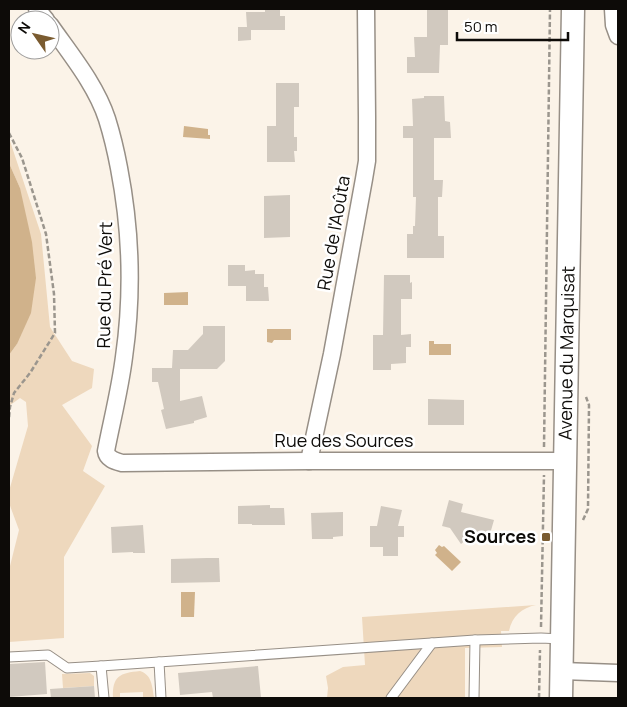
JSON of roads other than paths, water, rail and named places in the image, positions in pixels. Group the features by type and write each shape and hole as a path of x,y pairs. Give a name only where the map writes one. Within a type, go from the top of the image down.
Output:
{"main road":[{"name":"Avenue du Marquisat","path":"561,698 562,672 552,639 555,460 573,9"}],"street":[{"name":"Rue de l'Aoûta","path":"309,461 332,354 364,179 367,134 366,9"},
{"path":"613,9 614,25 618,36"},
{"name":"Rue du Pré Vert","path":"60,39 97,96 107,118 121,180 129,252 127,334 106,455 122,463"},
{"name":"Rue des Sources","path":"122,463 555,460"},
{"path":"562,672 618,673"}],"lane":[{"path":"9,656 48,655 67,668 475,640 552,639"},
{"path":"474,698 475,640"},
{"path":"391,698 432,643"},
{"path":"159,662 161,698"},
{"path":"101,666 104,698"}],"place":[{"name":"Sources","path":"546,537"}]}
